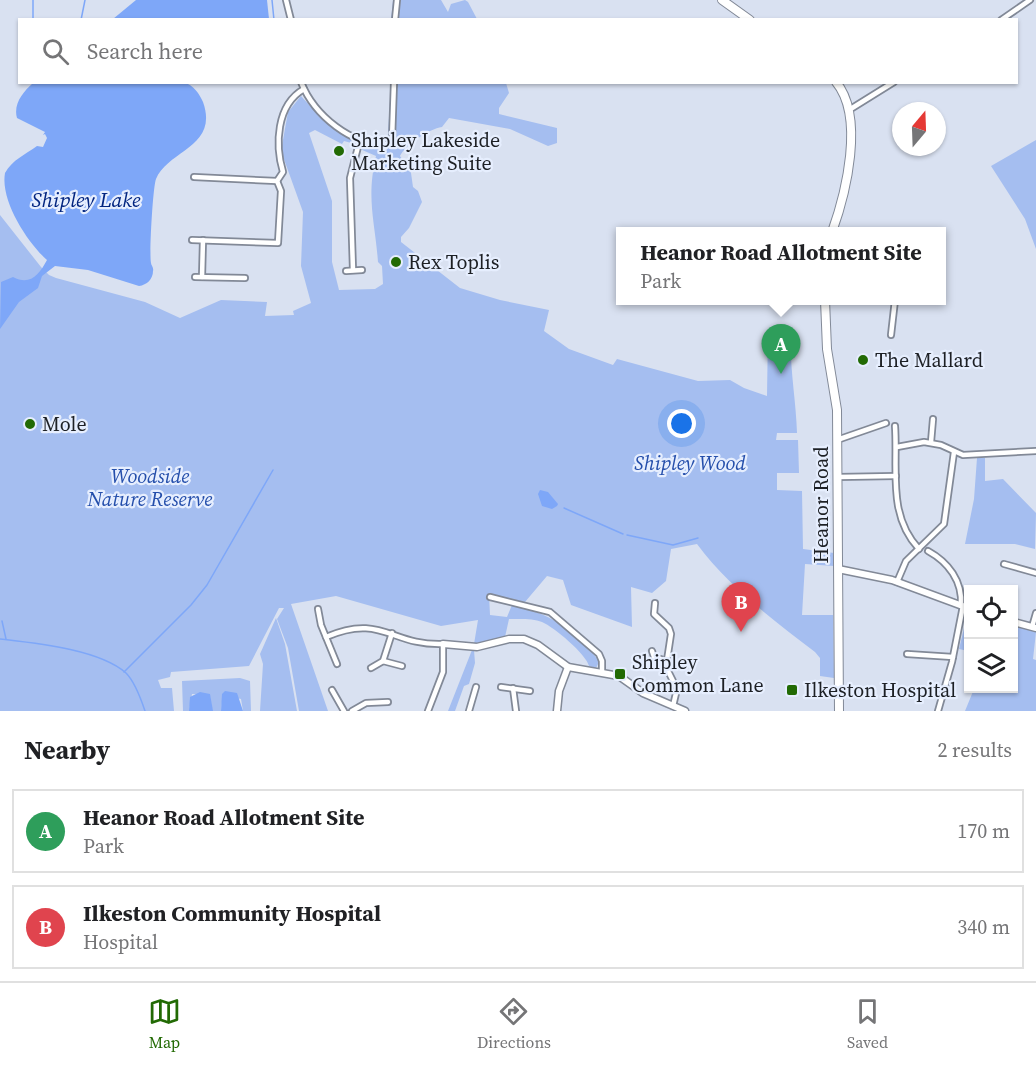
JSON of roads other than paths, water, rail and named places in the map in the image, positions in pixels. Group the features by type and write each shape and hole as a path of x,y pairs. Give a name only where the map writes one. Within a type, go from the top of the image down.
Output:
{"main road":[{"path":"722,0 747,18"},
{"path":"833,227 845,190 850,134 849,110 837,84"},
{"name":"Heanor Road","path":"825,305 827,349 836,395 839,711"}],"street":[{"path":"286,0 290,18"},
{"path":"395,18 397,0"},
{"path":"1004,18 1030,0"},
{"path":"302,84 328,120 360,139 380,144 390,143 393,137 394,84"},
{"path":"849,110 891,84"},
{"path":"277,182 283,171 278,160 278,142 288,104 304,89"},
{"path":"283,100 288,104"},
{"path":"386,107 394,108"},
{"path":"353,270 347,178 360,139"},
{"path":"194,177 277,182"},
{"path":"192,240 278,243 281,191 277,182"},
{"path":"202,277 203,240"},
{"path":"346,271 362,270"},
{"path":"195,277 243,278 241,271"},
{"path":"891,335 895,327 895,305"},
{"path":"931,442 933,419"},
{"path":"837,440 886,423"},
{"path":"895,426 900,518 919,549"},
{"path":"897,447 931,442 954,452 981,455 1036,451"},
{"path":"897,582 904,564 945,522 954,452"},
{"path":"837,477 896,476"},
{"path":"928,551 948,564 964,607 954,657 938,711"},
{"path":"1004,564 1036,573"},
{"path":"838,569 897,582 964,607"},
{"path":"490,597 545,610 559,618 599,654 602,661 602,673"},
{"path":"655,603 651,612 670,630 671,648 667,661 668,673 677,690 673,706"},
{"path":"318,609 329,654 337,664"},
{"path":"1018,622 1034,628 1036,613"},
{"path":"326,637 343,630 361,627 392,633 416,643 480,647 510,639 524,639 538,645 568,667 619,676 643,693 685,711"},
{"path":"371,668 383,661 392,633"},
{"path":"428,711 442,672 443,644"},
{"path":"652,651 654,657 667,661"},
{"path":"907,654 954,657"},
{"path":"383,661 402,666"},
{"path":"558,711 559,690 568,667"},
{"path":"468,711 476,687"},
{"path":"501,687 530,691"},
{"path":"513,687 516,711"},
{"path":"332,690 333,700 344,711"},
{"path":"352,711 366,703 388,702"}],"water":[{"path":"136,0 267,0 269,18 114,18"},
{"name":"Shipley Lake","path":"32,84 188,84 200,96 206,117 204,129 198,138 162,169 156,179 152,220 151,264 153,274 151,279 139,286 88,270 55,266 42,276 38,288 19,302 0,329 1,282 13,277 29,280 41,270 47,260 17,221 5,184 5,173 11,164 37,146 43,147 47,138 45,134 43,135 45,132 17,118 16,108 22,94"},
{"path":"540,490 548,492 558,504 557,506 552,509 542,506 538,494"},
{"path":"225,691 237,693 243,711 221,711 222,694"},
{"path":"200,692 210,694 213,711 189,711 190,697"}],"waterway":[{"path":"33,0 33,18"},
{"path":"81,18 85,0"},
{"path":"272,0 274,18"},
{"path":"124,672 191,605 207,585 273,470"},
{"path":"564,508 623,534"},
{"path":"627,535 673,545 698,538"},
{"path":"2,621 6,639"},
{"path":"0,639 66,648 100,658 126,673 140,696 145,711"}],"place":[{"name":"Shipley Lakeside Marketing Suite","path":"339,151"},
{"name":"Rex Toplis","path":"396,262"},
{"name":"The Mallard","path":"863,360"},
{"name":"Heanor Road Allotment Site","path":"781,374"},
{"name":"Mole","path":"30,424"},
{"name":"Ilkeston Community Hospital","path":"741,632"},
{"name":"Shipley Common Lane","path":"620,674"},
{"name":"Ilkeston Hospital","path":"792,690"}],"park label":[{"name":"Shipley Wood","path":"690,463"},
{"name":"Woodside Nature Reserve","path":"150,488"}]}
